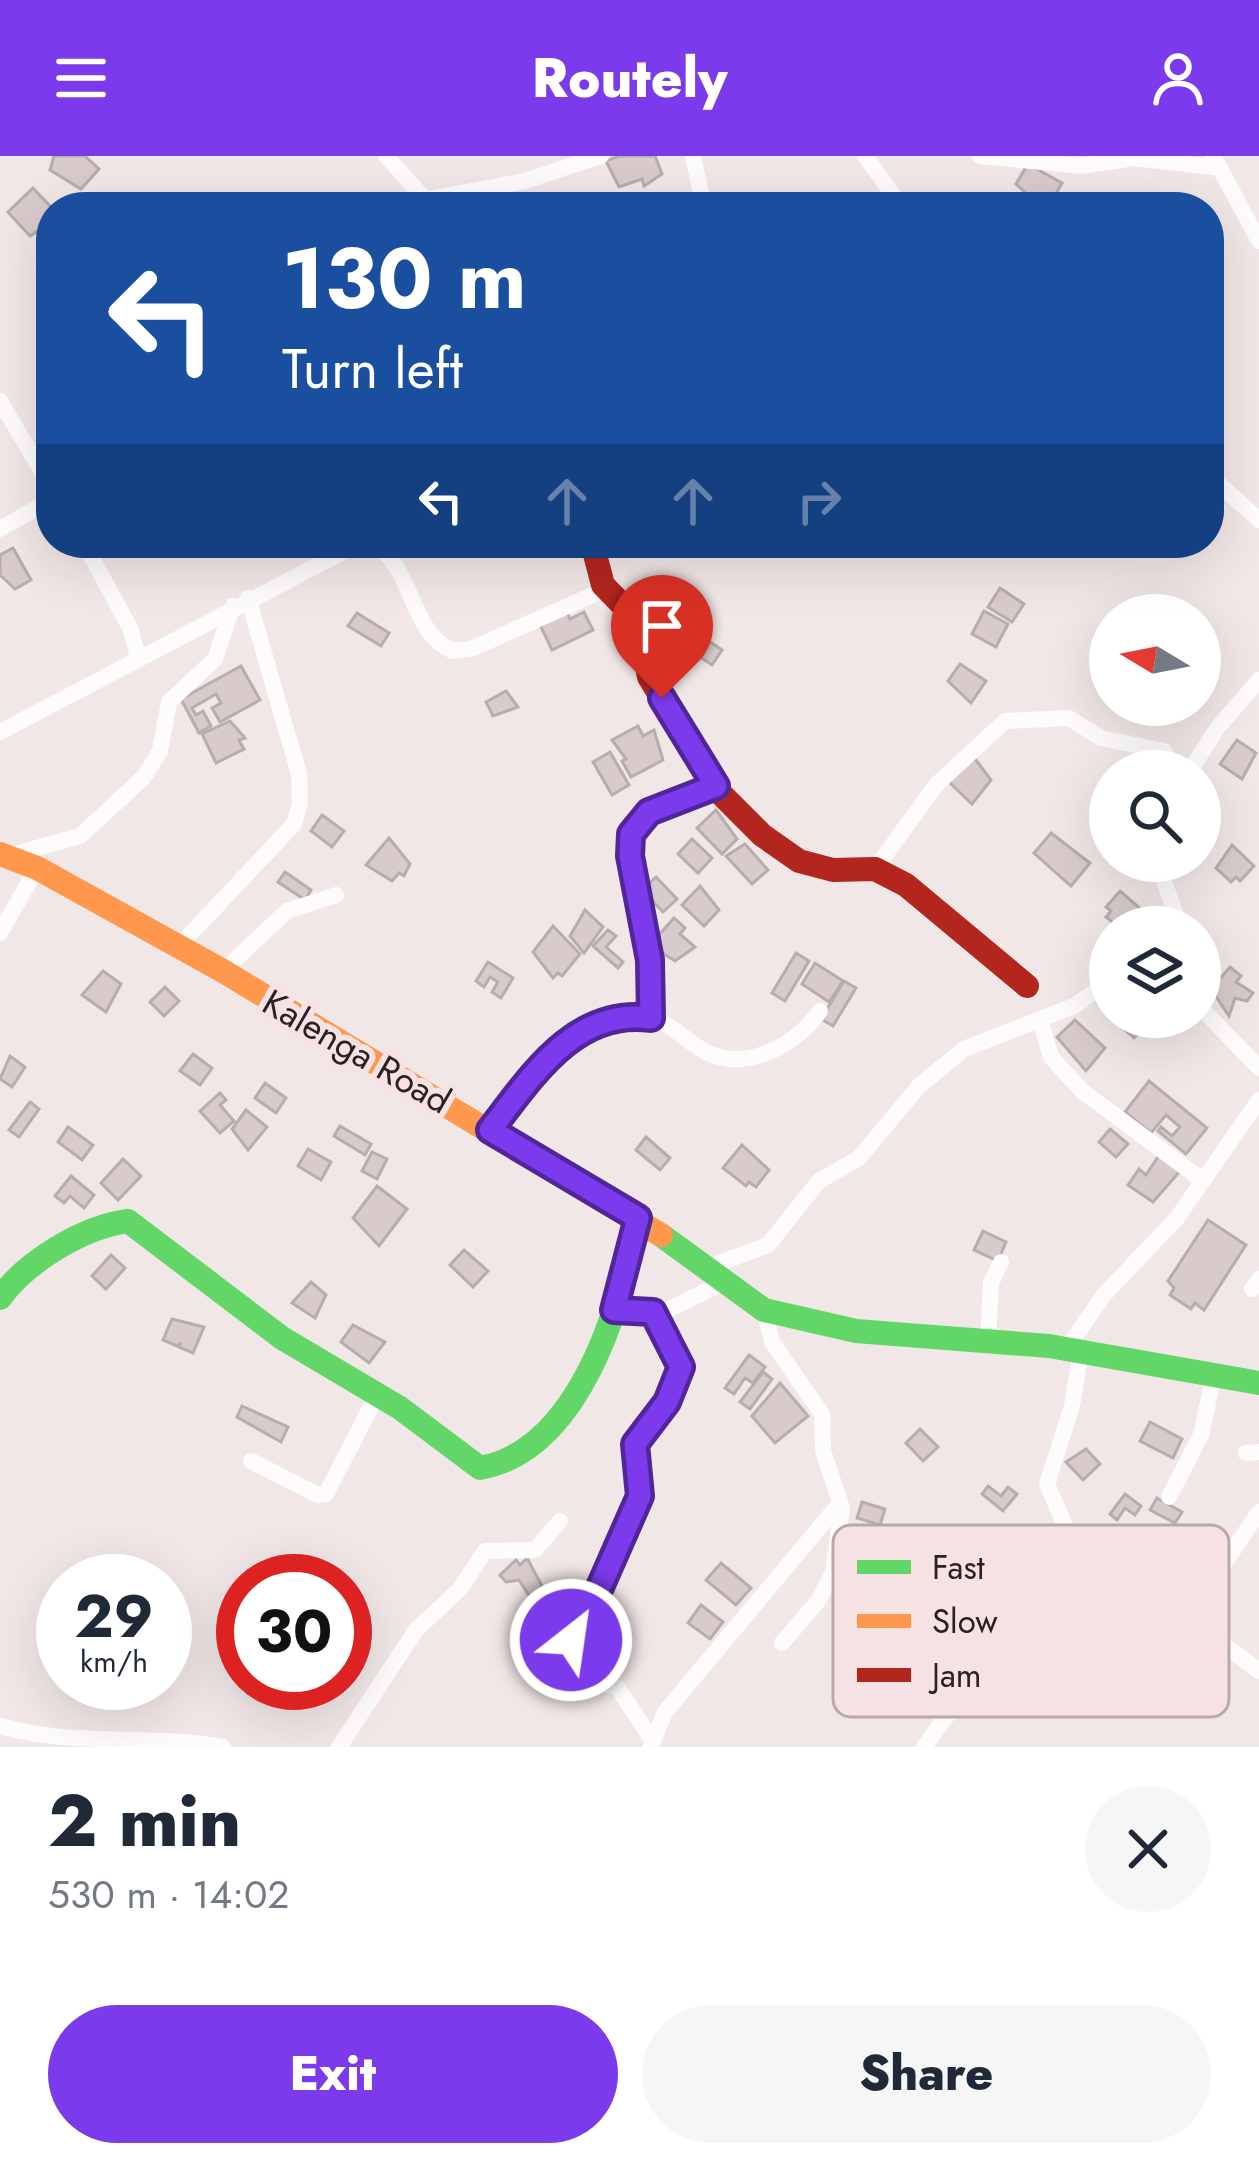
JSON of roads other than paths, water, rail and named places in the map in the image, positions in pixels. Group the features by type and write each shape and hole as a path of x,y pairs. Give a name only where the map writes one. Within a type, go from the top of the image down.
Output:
{"street":[{"path":"386,156 420,192"},
{"path":"478,192 601,156"},
{"path":"693,156 701,192"},
{"path":"866,156 891,192"},
{"path":"980,156 1081,166 1134,158 1217,162 1259,241"},
{"path":"0,401 36,462"},
{"path":"1224,489 1259,520"},
{"path":"0,529 36,509"},
{"path":"92,558 124,616 138,658"},
{"path":"0,732 330,558"},
{"path":"389,558 404,574 429,632 453,651 471,649 606,589"},
{"path":"597,558 606,589 638,621 649,677 716,786 762,835 799,861 833,870 875,868 951,918 1027,986"},
{"path":"3,855 80,836 144,777 160,751 169,702 215,659 241,602"},
{"path":"178,946 294,824 301,803 299,774 241,602"},
{"path":"1203,750 1259,680"},
{"path":"875,868 936,785 1005,721 1077,721 1101,738 1159,750"},
{"path":"651,1018 650,960 630,856 631,834 649,812 716,786"},
{"name":"Kalenga Road","path":"3,855 37,868 223,971 638,1218 764,1310 856,1330 988,1339 1259,1383"},
{"path":"0,933 37,868"},
{"path":"223,971 287,911 336,895"},
{"path":"614,1310 674,1310 714,1275 768,1245 819,1181 868,1149 919,1086 947,1060 994,1034 1074,1006 1089,996"},
{"path":"490,1130 542,1060 575,1037 629,1018 651,1018 707,1053 743,1055 793,1043 820,1010"},
{"path":"1040,1019 1051,1057 1082,1090 1202,1180"},
{"path":"1221,1029 1259,1068"},
{"path":"1065,1525 1047,1484 1072,1406 1074,1351 1103,1296 1177,1218 1259,1100"},
{"path":"0,1298 8,1284 46,1258 114,1221 128,1221 329,1371 398,1406 469,1464 492,1467 511,1460 549,1428 583,1381 614,1310 638,1218"},
{"path":"988,1339 991,1283 1001,1262"},
{"path":"764,1310 772,1342 822,1414 823,1451 842,1501 839,1525"},
{"path":"651,1743 620,1690 584,1678 575,1668 571,1640 589,1612 640,1496 635,1444 679,1381 679,1361 653,1312"},
{"path":"1169,1497 1201,1435 1214,1375"},
{"path":"251,1461 318,1495 326,1494 376,1397"},
{"path":"651,1743 664,1712 842,1501"},
{"path":"1229,1562 1259,1512"},
{"path":"339,1747 416,1630 460,1589 485,1551 535,1550 560,1521"},
{"path":"782,1643 818,1601 833,1566"},
{"path":"1229,1648 1259,1671"},
{"path":"924,1747 946,1717"},
{"path":"0,1726 35,1740 69,1744 191,1742 223,1747"}]}
